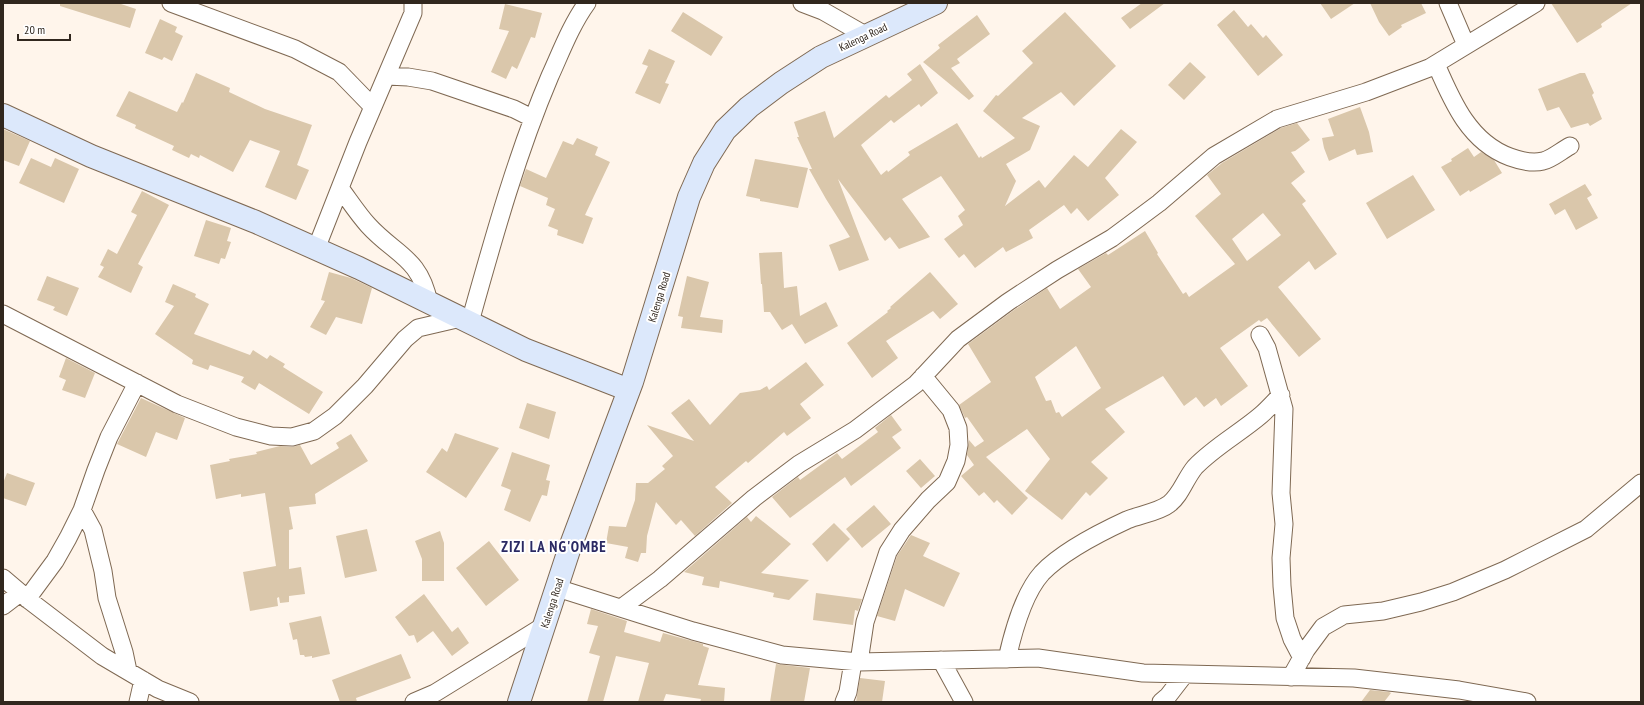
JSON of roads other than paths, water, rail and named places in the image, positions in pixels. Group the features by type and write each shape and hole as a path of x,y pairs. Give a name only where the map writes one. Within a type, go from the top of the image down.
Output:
{"main road":[{"name":"Kalenga Road","path":"519,702 558,588 569,550 629,390 656,308 689,197 704,163 725,130 750,107 781,83 821,57 865,35 901,11 936,3"},
{"path":"3,116 91,156 256,222 316,249 526,350 629,390"}],"street":[{"path":"171,3 295,49 339,72 373,107"},
{"path":"316,249 373,107 413,13 413,3"},
{"path":"3,314 177,404 236,427 270,436 292,437 314,431 335,416 365,386 404,339 418,328 465,320 492,244 532,118 565,42 587,3"},
{"path":"802,3 823,11 865,35"},
{"path":"1448,3 1466,45"},
{"path":"621,608 660,580 754,498 799,464 855,430 916,384 958,339 1008,302 1112,238 1159,203 1214,156 1277,120 1366,92 1429,68 1536,3"},
{"path":"1436,64 1445,86 1467,126 1484,143 1505,155 1523,162 1544,161 1570,146"},
{"path":"387,76 408,77 432,81 514,109 532,118"},
{"path":"340,188 368,225 406,258 416,269 427,290 429,303"},
{"path":"1260,335 1267,348 1284,410 1281,493 1284,524 1281,558 1282,586 1285,618 1292,639 1302,658"},
{"path":"844,702 856,662 865,622 888,552 902,530 928,500 947,482 956,461 959,445 958,428 953,416 942,398 923,376"},
{"path":"13,598 55,561 82,510 109,437 137,383"},
{"path":"1007,659 1013,628 1027,597 1041,574 1056,560 1102,532 1127,520 1168,505 1177,497 1184,482 1195,468 1211,453 1262,414 1280,396"},
{"path":"1291,677 1306,650 1323,627 1344,615 1383,612 1421,602 1454,592 1505,570 1586,529 1641,483"},
{"path":"82,510 93,530 103,571 107,598 124,652 128,671"},
{"path":"3,578 13,598 102,656 158,689 190,702"},
{"path":"558,588 693,631 782,655 856,662 1038,658 1143,673 1354,678 1459,690 1528,702"},
{"path":"414,702 435,693 545,625"},
{"path":"941,660 964,702"},
{"path":"1161,702 1168,696 1185,674"},
{"path":"138,702 143,680"}],"district":[{"name":"ZIZI LA NG'OMBE","path":"554,546"}]}
